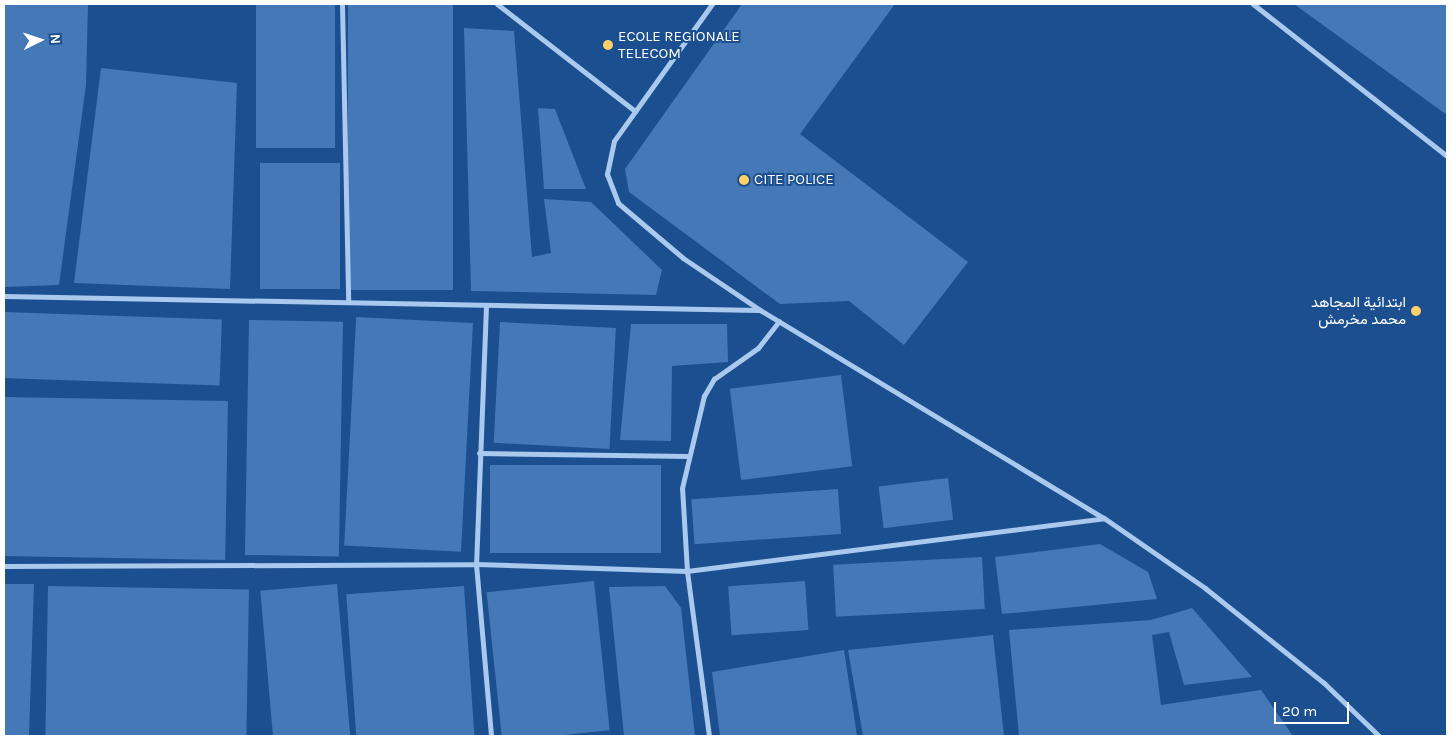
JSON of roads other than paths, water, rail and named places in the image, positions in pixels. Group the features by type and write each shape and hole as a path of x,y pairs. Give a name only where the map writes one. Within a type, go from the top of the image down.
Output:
{"street":[{"path":"342,4 348,302"},
{"path":"497,4 635,111"},
{"path":"712,4 635,111 608,156 607,174 618,204 683,258 760,310 1104,518 1206,588 1324,683 1379,736"},
{"path":"1253,4 1447,156"},
{"path":"4,296 760,310"},
{"path":"486,306 476,564 491,736"},
{"path":"709,736 687,571 682,488 688,456 704,396 714,379 752,353 779,321"},
{"path":"479,453 688,456"},
{"path":"4,566 476,564 687,571 1104,518"}],"place":[{"name":"ECOLE REGIONALE TELECOM","path":"608,45"},
{"name":"CITE POLICE","path":"744,180"},
{"name":"ابتدائية المجاهد محمد مخرمش","path":"1416,311"}]}
